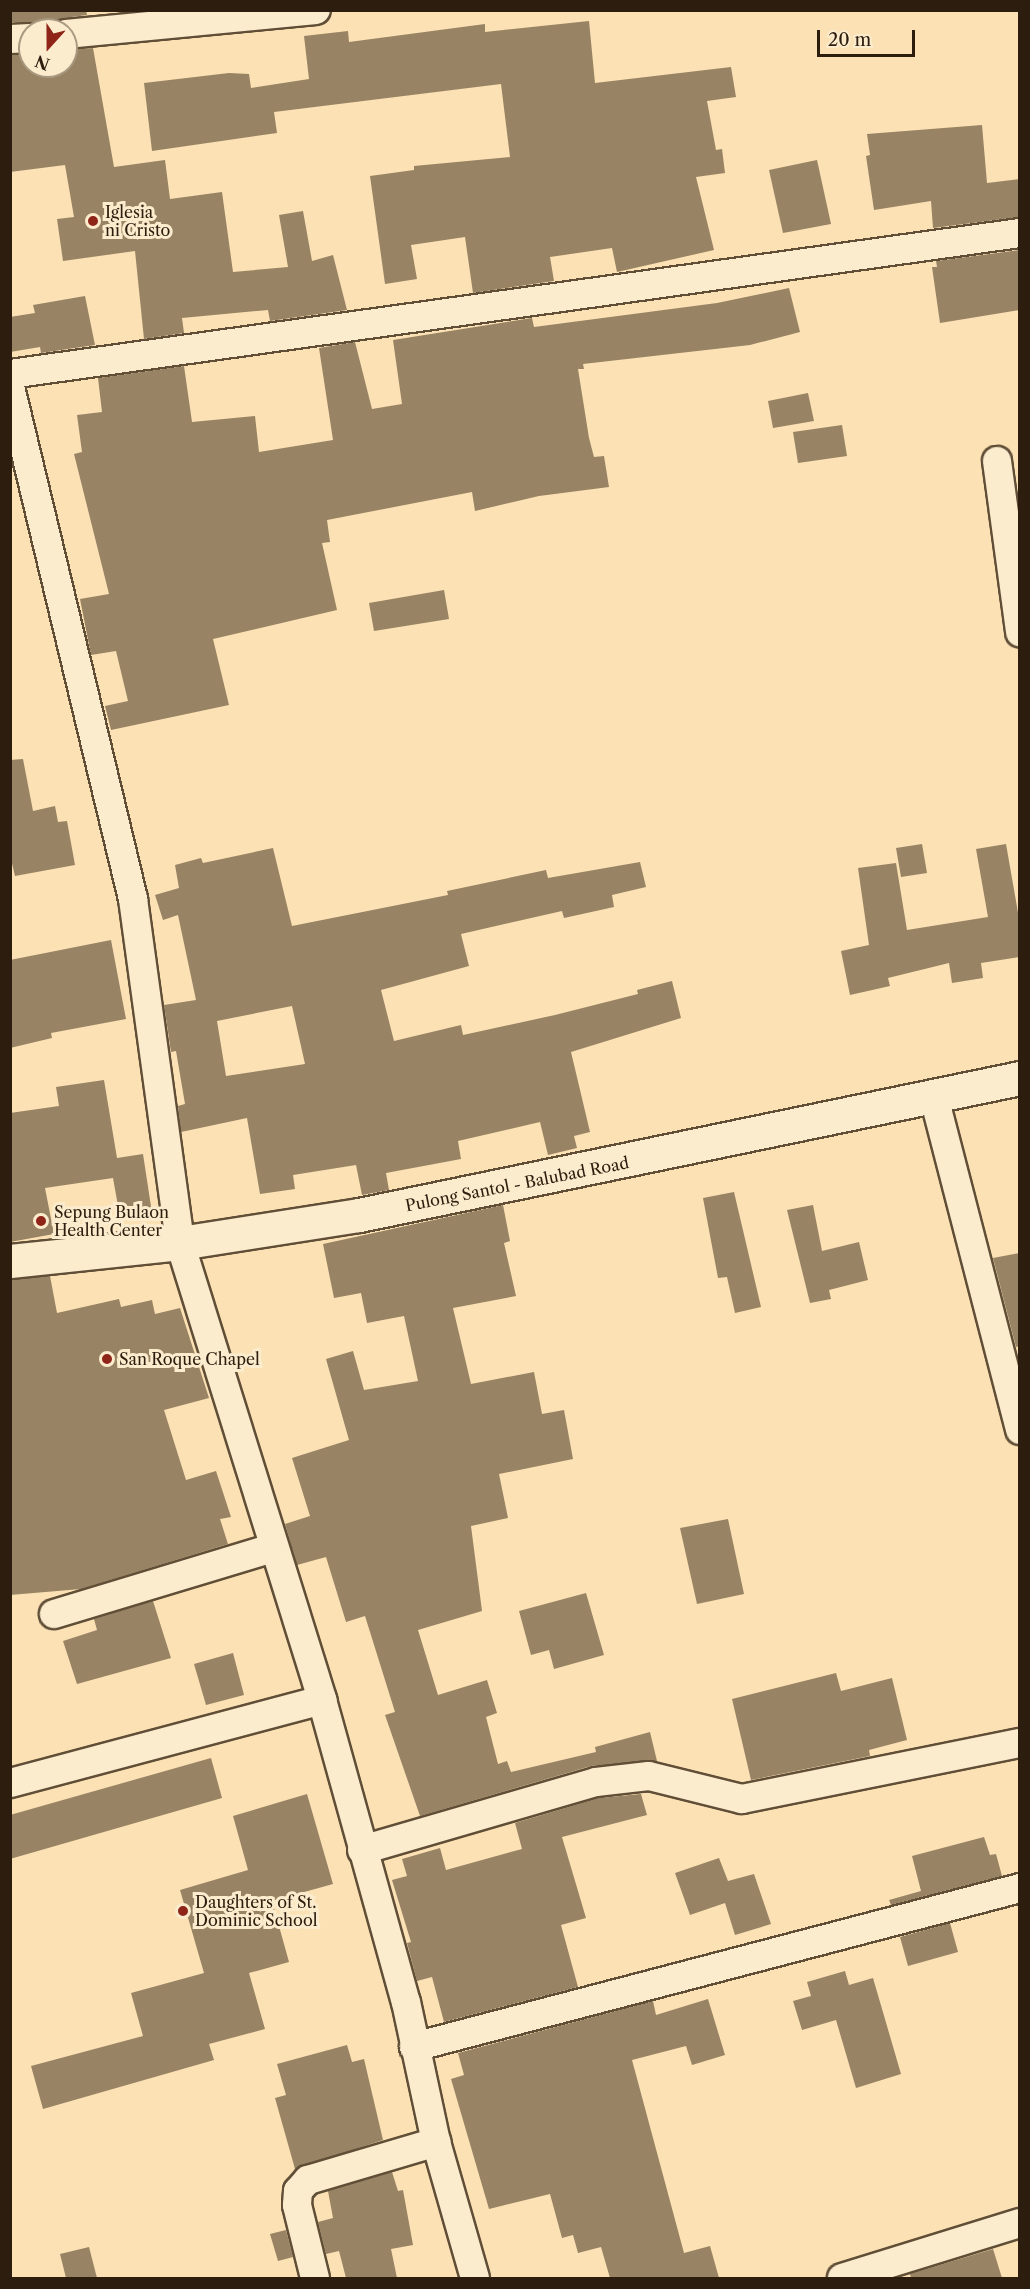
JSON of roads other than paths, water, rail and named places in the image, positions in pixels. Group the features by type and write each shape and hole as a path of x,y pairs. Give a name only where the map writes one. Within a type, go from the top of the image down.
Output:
{"street":[{"path":"78,33 316,10"},
{"path":"10,374 1020,233"},
{"path":"10,387 21,475 134,899 180,1243 322,1700 406,2002 436,2142 475,2278"},
{"path":"997,462 1020,632"},
{"name":"Pulong Santol - Balubad Road","path":"10,1261 180,1243 359,1215 1020,1078"},
{"path":"934,1097 1020,1430"},
{"path":"54,1614 273,1548"},
{"path":"10,1783 322,1700"},
{"path":"362,1850 596,1782 649,1776 742,1799 1020,1743"},
{"path":"414,2047 1020,1888"},
{"path":"315,2278 297,2205 298,2191 308,2180 436,2142"},
{"path":"842,2278 1020,2223"}],"place":[{"name":"Iglesia ni Cristo","path":"93,221"},
{"name":"Sepung Bulaon Health Center","path":"41,1221"},
{"name":"San Roque Chapel","path":"107,1359"},
{"name":"Daughters of St. Dominic School","path":"183,1911"}]}
